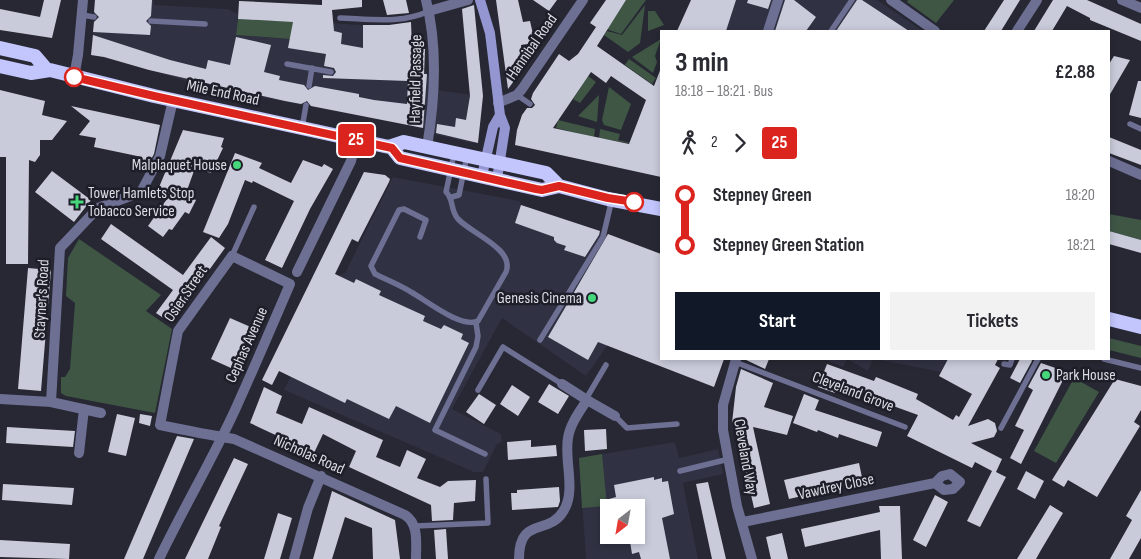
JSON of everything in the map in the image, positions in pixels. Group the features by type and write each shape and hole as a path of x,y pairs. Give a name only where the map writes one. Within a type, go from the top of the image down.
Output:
{"highway":[{"name":"Mile End Road","path":"0,48 35,56 47,70"},
{"name":"Mile End Road","path":"0,66 31,73 47,70 392,148 400,158 542,190 559,186 660,209"},
{"name":"Mile End Road","path":"392,148 404,142 546,173 559,186"},
{"path":"1110,319 1141,327"}],"main road":[{"path":"480,0 492,48 498,103 505,128 497,179"},
{"path":"482,176 484,160 493,127 500,115"}],"street":[{"path":"74,77 83,0"},
{"name":"Hayfield Passage","path":"426,0 429,11 434,65 432,118 427,147"},
{"path":"429,11 468,0"},
{"name":"Hannibal Road","path":"498,103 517,95 583,0"},
{"path":"768,30 778,0"},
{"path":"892,0 934,30"},
{"path":"1018,30 1037,0"},
{"path":"1122,0 1141,8"},
{"name":"Stayner's Road","path":"51,402 60,248 98,208 141,192 160,156 173,100"},
{"name":"Cephas Avenue","path":"297,272 351,161 356,140"},
{"path":"1110,161 1141,175"},
{"path":"232,256 290,284"},
{"name":"Osier Street","path":"162,416 178,331 232,256"},
{"name":"Cephas Avenue","path":"159,559 222,437 290,284"},
{"name":"Cleveland Way","path":"735,360 723,405 722,430 737,506 752,559"},
{"path":"562,384 615,416"},
{"path":"0,398 51,402 101,413"},
{"path":"519,559 519,547 525,534 558,518 568,504 568,436 587,399"},
{"path":"79,453 84,410"},
{"name":"Nicholas Road","path":"162,416 160,425 234,439 321,476 404,515 412,520 415,526"},
{"path":"294,559 308,508 321,476"},
{"name":"Vawdrey Close","path":"743,522 935,483"},
{"path":"415,526 416,559"}],"lane":[{"path":"832,30 852,0"},
{"path":"340,18 394,20 411,18 429,11"},
{"path":"82,15 94,17"},
{"path":"151,21 204,24"},
{"path":"287,64 331,72"},
{"path":"309,86 312,68"},
{"path":"517,95 530,104"},
{"path":"302,128 306,105"},
{"path":"1130,124 1141,129"},
{"path":"452,197 459,195 458,170 461,155"},
{"path":"420,237 426,220 404,209 399,210 371,266 372,270 375,274 412,292 430,306 468,323 476,323 485,313 506,272 508,263 505,254 458,219 453,211 452,197 446,192 458,170 461,155"},
{"path":"540,340 603,237 612,199"},
{"path":"232,256 254,207"},
{"name":"Cephas Avenue","path":"290,284 297,272"},
{"path":"476,323 478,336 476,347 435,430 485,454"},
{"path":"478,390 503,347 562,384"},
{"name":"Cleveland Grove","path":"735,360 905,426"},
{"path":"1004,364 1010,365 1012,360"},
{"path":"1001,428 1037,360"},
{"path":"1108,360 1141,368"},
{"path":"587,399 606,365"},
{"path":"615,416 627,428 677,424"},
{"path":"680,471 729,459"},
{"path":"415,526 488,523 486,479"}],"shaded area":[{"path":"95,0 154,0 154,5 228,9 238,14 236,35 245,36 290,39 333,23 408,29 417,58 436,90 481,96 478,141 475,143 467,142 434,134 425,128 202,86 114,59 91,55"},
{"path":"701,0 877,0 922,30 689,30"},
{"path":"393,177 519,201 521,205 660,254 660,332 628,316 586,376 502,318 452,409 501,434 502,442 497,444 483,472 474,472 284,390 340,275 345,273"},
{"path":"826,360 846,360 843,367"},
{"path":"849,360 873,360 868,371"},
{"path":"880,360 947,360 941,372"},
{"path":"675,442 679,458 718,449 723,474 683,483 698,559 586,559 579,458"}],"green space":[{"path":"626,0 646,0 621,34 609,30 607,28"},
{"path":"908,0 954,0 936,23 907,2"},
{"path":"645,5 640,43 628,52 604,35 607,31 622,35"},
{"path":"648,11 655,11 664,25 648,31"},
{"path":"238,19 322,23 291,39 236,35"},
{"path":"660,40 655,56 657,62 653,73 632,57"},
{"path":"629,59 656,78 652,84 625,65"},
{"path":"588,76 596,82 580,103 573,99"},
{"path":"609,87 631,104 621,130 604,125 602,120"},
{"path":"599,95 597,122 578,116"},
{"path":"558,120 595,129 594,137 556,128"},
{"path":"600,129 620,134 618,140 639,145 599,138"},
{"path":"1110,214 1141,220 1141,240 1110,231"},
{"path":"79,239 161,295 146,311 172,329 155,413 66,396 61,393 61,377 65,377 70,369 75,303 66,296 68,258"},
{"path":"1110,338 1141,346 1141,358 1110,350"},
{"path":"1074,378 1099,392 1056,463 1034,451"},
{"path":"602,454 606,499 600,499 600,507 582,508 579,458"}],"building":[{"path":"44,0 61,0 52,38 0,30 0,9 40,17"},
{"path":"95,0 152,0 151,16 146,21 151,26 150,35 93,32 94,22 99,17 94,12"},
{"path":"322,0 362,0 362,7 332,10 334,31 342,33 341,44 363,48 363,25 389,25 411,22 412,48 425,49 424,74 427,74 423,128 311,106 307,101 301,104 285,101 91,55 93,35 170,60 206,69 208,60 230,65 236,37 271,45 264,72 280,76 279,80 304,85 308,90 315,86 359,94 359,97 374,100 407,104 408,81 323,78 323,75 333,76 336,72 334,68 324,66 326,54 288,48 293,22 238,19 239,1 322,5"},
{"path":"383,0 406,0 409,13 387,15"},
{"path":"496,0 518,0 523,22 530,21 535,43 521,45 525,66 508,89"},
{"path":"533,0 557,0 549,11"},
{"path":"606,0 626,0 597,46 654,86 660,71 660,177 515,145 522,115 527,108 532,108 535,105 531,99 533,93 559,54 569,61 578,54 596,27 590,23","holes":["591,72 606,83 611,76 646,100 629,144 553,128"]},
{"path":"691,0 736,0 726,30 677,30"},
{"path":"748,0 771,0 768,9 747,3"},
{"path":"785,0 794,0 816,17 807,30 775,30"},
{"path":"857,0 862,0 907,30 837,30"},
{"path":"1004,0 1020,0 1002,30 985,30"},
{"path":"1053,0 1087,0 1141,24 1141,41 1090,20 1090,18 1067,6 1053,30 1035,30"},
{"path":"474,5 483,96 478,143 436,133 437,124 455,127 456,118 466,120 470,96 462,9"},
{"path":"1114,56 1130,60 1110,94 1110,62"},
{"path":"1138,81 1141,81 1141,118 1129,115"},
{"path":"0,90 45,101 42,115 67,121 52,140 40,140 40,155 35,162 29,160 28,264 6,264 6,157 0,157"},
{"path":"71,106 160,125 154,154 144,172 142,157 94,147 96,138 79,135 90,121"},
{"path":"183,130 224,138 221,147 223,148 211,173 195,168 185,196 196,200 189,214 185,212 172,230 169,229 163,237 148,226 167,199 157,192"},
{"path":"1110,137 1141,150 1141,165 1110,153"},
{"path":"235,153 262,163 259,168 291,183 303,160 322,167 324,164 333,169 310,209 282,268 265,260 294,201 253,181 252,183 245,180 228,224 219,238 203,232"},
{"path":"52,171 91,200 74,222 35,192"},
{"path":"364,172 385,175 390,179 358,242 352,239 335,274 354,283 356,279 381,291 379,295 425,316 423,321 441,329 444,325 463,334 461,339 469,343 430,423 396,406 389,419 347,399 345,403 279,371 272,385 262,380"},
{"path":"521,205 600,231 599,235 585,257 564,250 566,246 557,243 554,237 515,223"},
{"path":"111,224 183,275 211,237 225,248 171,323 156,313 173,290 101,239"},
{"path":"1110,231 1141,240 1141,253 1110,244"},
{"path":"608,234 660,254 660,360 724,360 714,387 598,342 588,360 548,337"},
{"path":"28,268 51,270 41,391 18,389"},
{"path":"230,318 253,328 231,368 211,359"},
{"path":"746,360 769,360 765,369"},
{"path":"947,360 998,360 995,365 1000,368 968,426 988,419 995,423 997,431 994,437 971,443 1002,459 996,472 1006,477 980,527 967,521 992,471 975,462 972,468 907,436 918,415 838,386 835,393 818,387 827,364 874,381 876,377 918,394 916,399 953,420 956,415 959,417 972,394 939,376"},
{"path":"1019,360 1032,360 1020,383 1010,378"},
{"path":"1041,363 1067,372 1021,464 1010,458 1024,430 1015,426 1033,390 1028,387"},
{"path":"741,369 773,383 764,407 793,416 787,435 753,427 770,504 754,508 735,424 732,423 736,387"},
{"path":"1115,379 1141,386 1141,410 1134,422 1140,426 1097,497 1068,480 1064,487 1052,480"},
{"path":"549,384 569,396 558,414 538,402"},
{"path":"512,385 530,397 518,416 500,404"},
{"path":"264,387 282,396 276,413 302,424 309,407 383,440 376,457 400,467 407,450 426,459 417,478 440,487 448,481 476,480 475,501 454,503 453,520 432,521 431,505 349,467 356,451 323,434 314,453 250,423"},
{"path":"479,394 496,405 484,424 466,412"},
{"path":"804,394 819,400 815,410 882,432 877,447 839,434 838,438 818,430 817,432 793,423"},
{"path":"117,414 135,418 126,456 108,452"},
{"path":"140,414 152,416 150,426 139,423"},
{"path":"7,427 75,431 73,447 6,443"},
{"path":"606,429 607,449 585,451 584,430"},
{"path":"177,436 194,439 143,559 124,559"},
{"path":"531,440 531,447 556,445 557,456 508,460 507,442"},
{"path":"234,458 248,464 219,526 221,527 208,559 185,559"},
{"path":"859,463 863,482 789,499 784,480"},
{"path":"1026,471 1044,481 1035,499 1017,489"},
{"path":"654,477 654,480 662,478 662,482 668,481 674,514 662,518 670,559 641,559 639,552 632,554 630,544 645,544 645,499 609,499 616,497 614,485"},
{"path":"708,482 726,559 712,559 696,484"},
{"path":"3,484 74,488 72,505 2,500"},
{"path":"559,487 560,501 558,507 512,510 511,493 517,493 517,490"},
{"path":"1141,490 1141,538 1129,559 1110,559 1132,520 1126,516"},
{"path":"332,491 395,520 400,559 373,559 372,528 345,517 332,559 313,559"},
{"path":"935,495 948,502 926,547 913,540"},
{"path":"1050,505 1063,513 1036,559 1017,559"},
{"path":"879,506 900,506 902,559 881,559 880,530 805,547 801,529 880,512"},
{"path":"278,513 292,518 280,559 264,559"},
{"path":"446,529 448,559 436,559 434,530"},
{"path":"782,533 788,559 771,559 766,537"},
{"path":"0,540 70,544 69,559 0,557"}],"bus line":[{"name":"25","path":"74,77 392,148 400,158 536,189 542,190 559,186 579,192 634,202"}],"place":[{"name":"Malplaquet House","path":"237,165"},
{"name":"Tower Hamlets Stop Tobacco Service","path":"77,202"},
{"name":"Genesis Cinema","path":"592,298"},
{"name":"Park House","path":"1046,375"}]}
